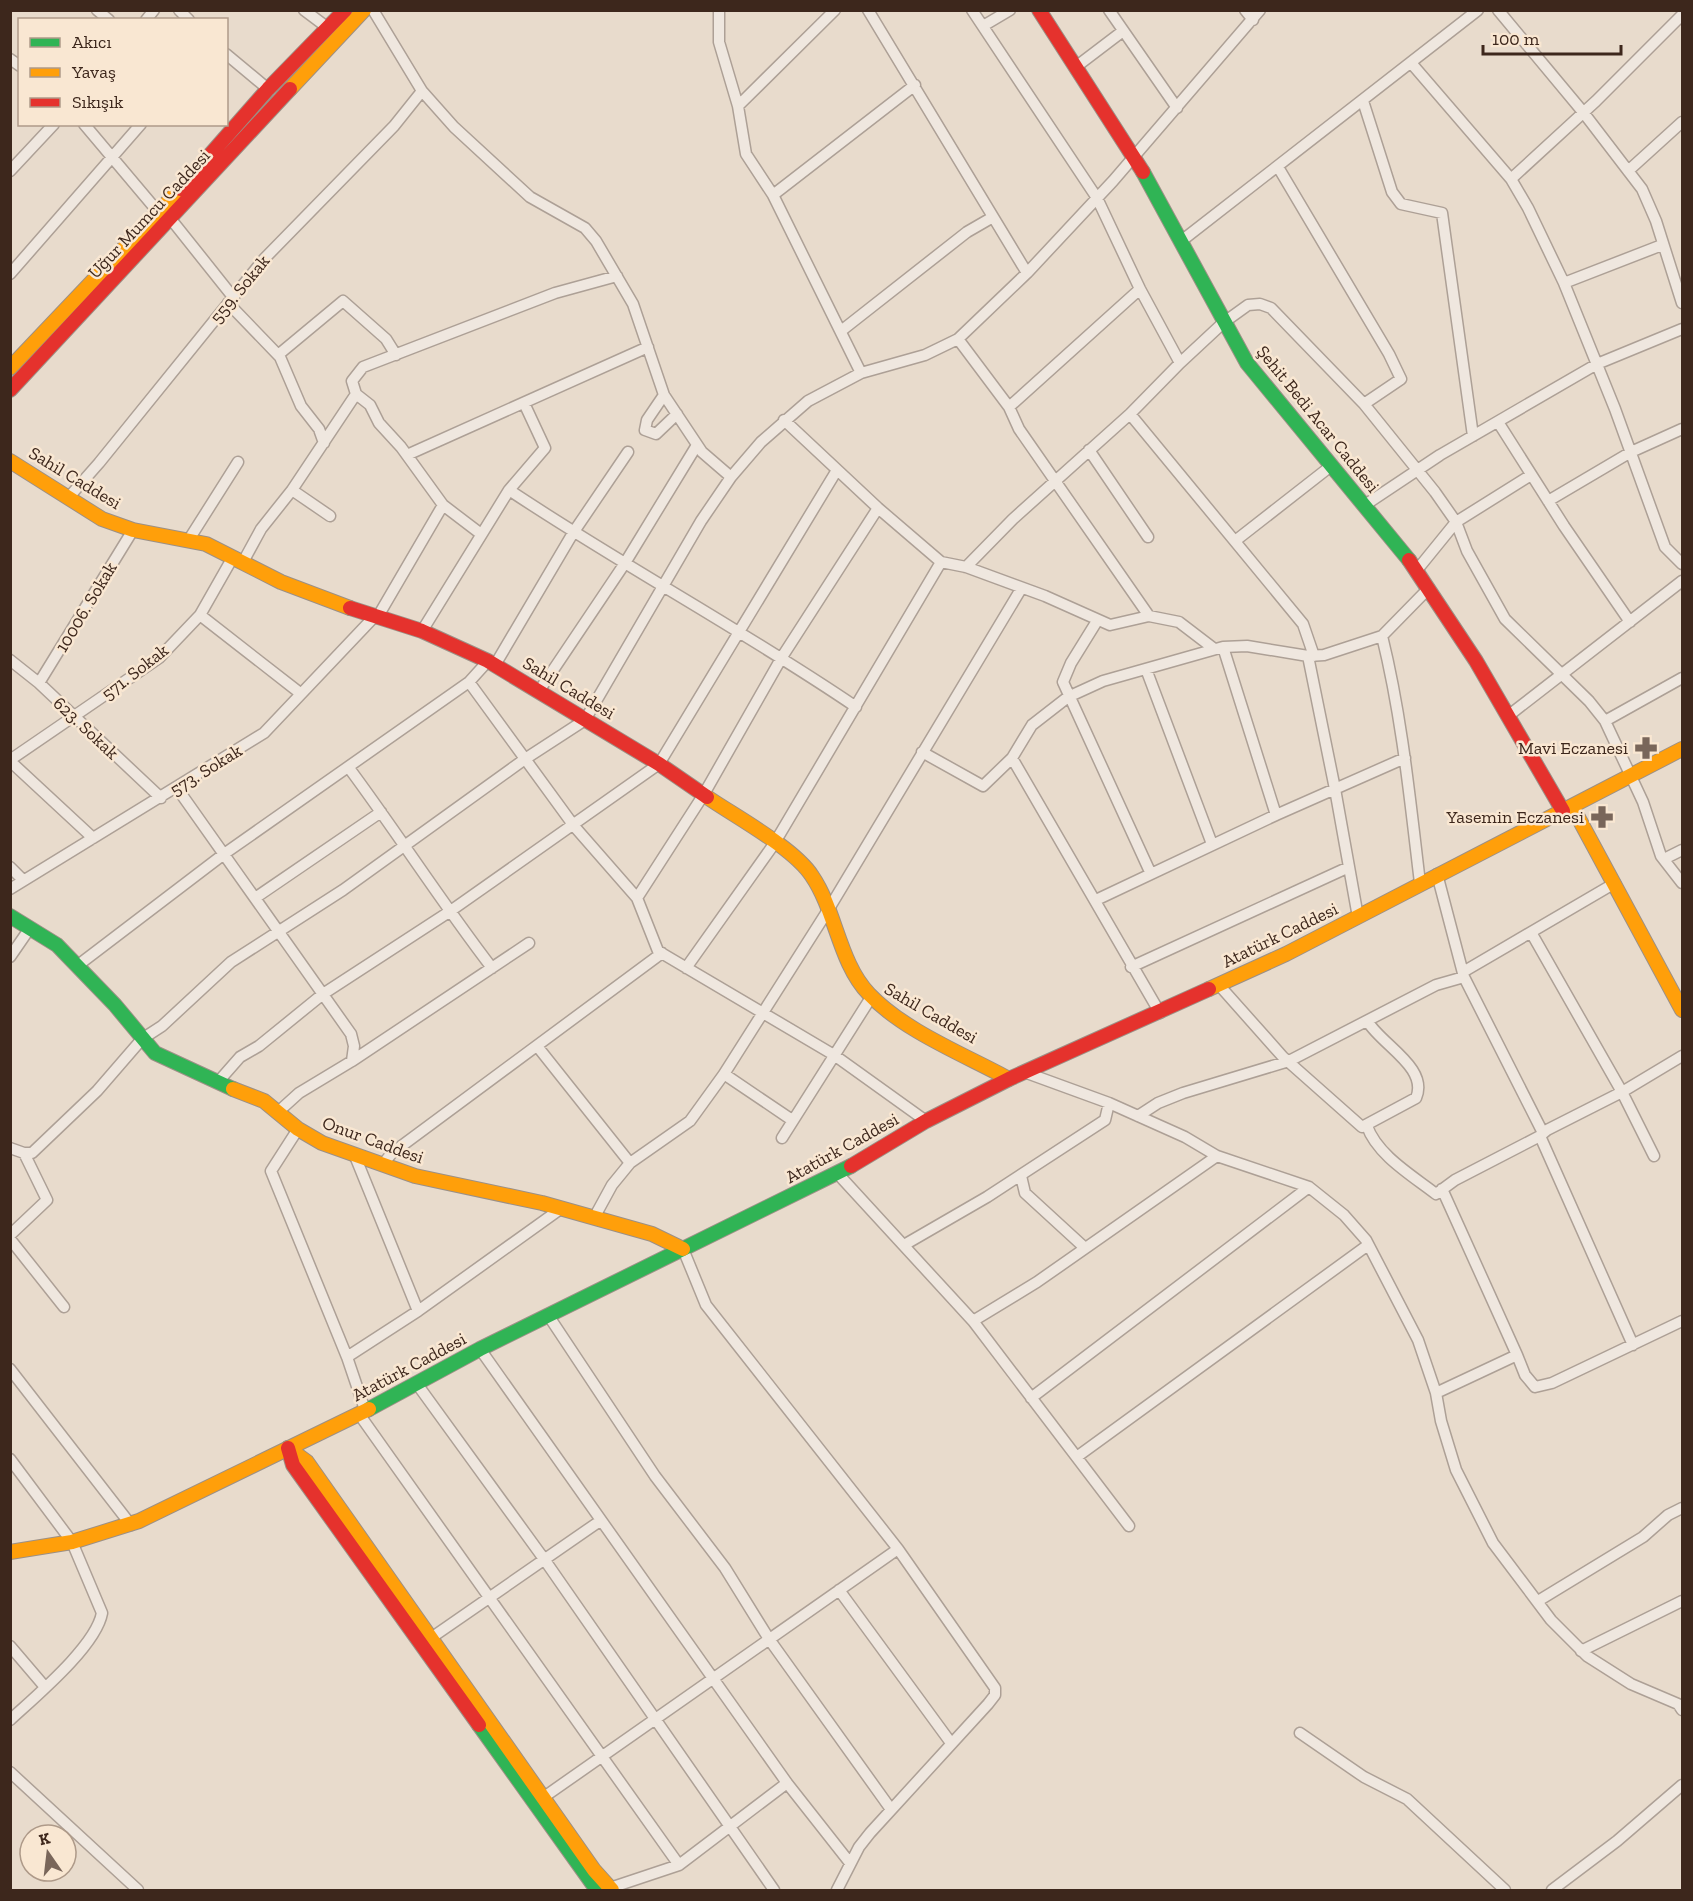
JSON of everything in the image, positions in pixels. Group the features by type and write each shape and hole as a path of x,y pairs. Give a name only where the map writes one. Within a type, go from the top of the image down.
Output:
{"street":[{"path":"304,10 328,28"},
{"name":"Uğur Mumcu Caddesi","path":"10,390 164,215 268,88 345,10"},
{"name":"Uğur Mumcu Caddesi","path":"10,368 164,215 364,10"},
{"path":"373,10 422,91 454,127 530,197 585,228 633,304 664,395 712,464 731,477"},
{"path":"719,10 719,42 738,106 746,154 773,195 861,373"},
{"path":"738,106 835,10"},
{"path":"868,10 1027,273"},
{"path":"972,10 1097,198 1140,289 1179,363"},
{"path":"983,26 1010,10"},
{"name":"Şehit Bedi Acar Caddesi","path":"1040,10 1136,156 1223,323 1265,387 1417,570 1615,883 1616,891 1678,990 1683,1010"},
{"path":"1109,10 1177,108"},
{"path":"1245,10 1253,20"},
{"path":"10,1148 32,1153 97,1091 142,1039 162,1026 231,962 279,932 525,759 585,720 662,588 731,477 784,420 808,401 861,373 925,355 958,339 1027,273 1136,156 1260,10"},
{"path":"1180,242 1412,64 1478,10"},
{"path":"1498,10 1583,112 1642,189 1656,221 1662,245 1683,303"},
{"path":"1512,179 1683,15"},
{"path":"1077,66 1123,31"},
{"path":"228,56 268,88"},
{"path":"1412,64 1512,179 1564,283 1631,452 1665,547 1683,564"},
{"path":"773,195 915,86"},
{"name":"559. Sokak","path":"69,497 275,246 394,126 422,91"},
{"path":"1363,101 1392,192 1401,204 1442,213 1473,436"},
{"path":"1628,171 1683,122"},
{"path":"10,171 52,126"},
{"path":"86,126 164,215 231,300 278,354 301,406 319,429 324,443"},
{"path":"10,274 139,126"},
{"path":"1278,168 1389,354 1401,379 1364,404"},
{"path":"841,332 968,232 993,217"},
{"path":"1564,283 1662,245"},
{"path":"481,534 443,505 407,455 379,423 370,405 356,394 352,381 358,370 555,293 617,276"},
{"path":"1009,407 1140,289"},
{"path":"278,354 343,301 386,339 396,356"},
{"path":"966,567 1056,480 1130,414 1179,363 1223,323 1248,305 1260,304 1270,308 1364,404 1417,470 1456,522 1467,551 1504,619 1589,701 1605,721 1643,802 1654,842 1683,883"},
{"path":"1365,505 1417,470 1597,364 1683,329"},
{"path":"958,339 1009,407 1019,429 1149,616"},
{"path":"407,455 648,347"},
{"name":"571. Sokak","path":"10,760 159,658 200,615 238,559 292,490 356,394"},
{"path":"664,395 647,420 645,430 656,434 677,414"},
{"path":"422,631 509,490 545,448 524,403"},
{"path":"1130,414 1303,624 1311,656 1358,917"},
{"path":"784,420 878,508 941,562 966,567 1045,596 1110,625 1149,616 1179,622 1218,648 1276,814"},
{"path":"1498,422 1630,622"},
{"path":"1548,501 1631,452 1683,429"},
{"path":"539,691 625,563 697,445"},
{"path":"1089,450 1148,537"},
{"path":"77,966 224,854 349,768 491,663 573,533 628,452"},
{"name":"Sahil Caddesi","path":"10,460 102,519 133,530 206,544 281,582 375,618 422,631 491,663 659,764 802,862 816,879 830,907 859,982 870,999 893,1015 1010,1079"},
{"path":"188,541 238,462"},
{"path":"1235,541 1331,466"},
{"path":"218,1082 240,1057 259,1046 323,994 449,912 659,764 837,470"},
{"path":"1417,570 1456,522 1531,475"},
{"path":"292,490 330,516"},
{"path":"509,490 662,588 782,657 856,707"},
{"name":"573. Sokak","path":"10,889 264,733 289,709 300,693 375,618 443,505"},
{"path":"637,898 704,794 782,657 878,508"},
{"name":"10006. Sokak","path":"39,683 133,530"},
{"path":"686,968 774,844 941,562"},
{"path":"1508,716 1683,581"},
{"path":"922,752 983,786 1012,758 1032,725 1068,697 1103,681 1218,648 1247,646 1324,656 1382,636 1429,588"},
{"path":"594,1218 612,1185 630,1163 690,1120 724,1074 830,907 1022,589"},
{"path":"200,615 300,693"},
{"path":"1097,621 1063,682 1150,874"},
{"path":"1382,636 1392,674 1406,758 1420,883"},
{"name":"623. Sokak","path":"10,660 39,683 161,798"},
{"path":"1146,669 1212,844"},
{"path":"1605,721 1683,678"},
{"path":"469,681 574,826 637,898 658,951 834,1055 926,1121"},
{"name":"Atatürk Caddesi","path":"10,1552 72,1542 131,1525 362,1412 548,1315 838,1174 926,1121 1024,1072 1160,1013 1358,917 1437,874 1683,749"},
{"path":"1012,758 1096,900 1131,967 1160,1013"},
{"path":"1096,900 1276,814 1406,758"},
{"path":"10,760 93,838"},
{"path":"349,768 405,844 449,912 492,968"},
{"path":"177,788 351,1034 354,1046 352,1061"},
{"path":"255,898 381,812"},
{"path":"1664,859 1683,850"},
{"path":"10,867 23,880"},
{"path":"1131,967 1349,867"},
{"path":"1437,874 1463,975 1542,1134 1633,1345"},
{"path":"1138,1116 1158,1103 1183,1093 1289,1061 1436,985 1463,975 1615,883"},
{"name":"Onur Caddesi","path":"10,916 57,945 115,1005 155,1053 255,1096 298,1129 322,1143 414,1176 493,1192 594,1218 652,1234 683,1249"},
{"path":"10,957 30,927"},
{"path":"1532,934 1622,1092 1654,1156"},
{"path":"278,1112 299,1093 352,1061 529,943"},
{"path":"383,1164 392,1153 662,953"},
{"path":"1219,985 1289,1061 1362,1127 1416,1098 1419,1088 1417,1076 1376,1034 1368,1022"},
{"path":"782,1138 870,999"},
{"path":"537,1046 630,1163"},
{"path":"1367,1126 1377,1143 1399,1165 1436,1194 1683,1056"},
{"path":"1024,1072 1109,1103 1185,1137 1217,1156 1309,1187 1344,1215 1368,1245 1418,1340 1436,1393 1441,1421 1456,1470 1493,1543 1551,1620 1581,1651 1631,1684 1662,1696 1678,1704 1683,1710"},
{"path":"724,1074 792,1120"},
{"path":"904,1245 1021,1176 1105,1120 1109,1103"},
{"path":"298,1129 271,1171 347,1357 362,1412 489,1599 679,1865"},
{"path":"24,1153 47,1200 10,1237 64,1307"},
{"path":"355,1156 418,1311"},
{"path":"974,1321 1085,1248 1217,1156"},
{"path":"838,1174 974,1321 1129,1526"},
{"path":"1021,1176 1025,1193 1085,1248"},
{"path":"1031,1398 1309,1187"},
{"path":"1442,1189 1524,1375 1535,1387 1552,1383 1683,1321"},
{"path":"347,1357 418,1311 559,1210"},
{"path":"1078,1456 1368,1245"},
{"path":"683,1249 706,1305 898,1549 995,1688 994,1695 988,1704 890,1808 859,1847 837,1890"},
{"path":"548,1315 656,1476 725,1568 769,1639 890,1808"},
{"path":"480,1349 787,1784 850,1863"},
{"path":"1436,1393 1516,1355"},
{"path":"10,1369 131,1525"},
{"path":"417,1384 544,1559 655,1722 774,1890"},
{"path":"288,1448 307,1462 544,1797 606,1890"},
{"path":"288,1448 293,1465 606,1890"},
{"path":"10,1720 86,1645 100,1625 102,1613 72,1542 12,1461"},
{"path":"1538,1601 1643,1537 1668,1515 1683,1508"},
{"path":"431,1638 600,1521"},
{"path":"544,1797 655,1722 898,1549"},
{"path":"839,1590 951,1743"},
{"path":"1581,1651 1683,1601"},
{"path":"10,1646 45,1687"},
{"path":"1300,1732 1364,1777 1407,1799 1505,1890"},
{"path":"10,1772 138,1890"},
{"path":"606,1890 679,1865 732,1828 787,1784"},
{"path":"1552,1890 1617,1841 1683,1785"}],"traffic: fast":[{"path":"1143,172 1247,363 1409,560"},
{"path":"10,916 57,945 115,1005 155,1053 233,1089"},
{"path":"369,1409 480,1349 851,1166"},
{"path":"479,1725 597,1890"}],"traffic: slow":[{"path":"290,89 364,10"},
{"path":"10,368 180,189"},
{"path":"10,461 102,519 133,530 206,544 281,582 350,608"},
{"path":"1209,989 1286,954 1682,749"},
{"path":"707,797 779,844 804,865 827,905 851,967 869,994 899,1020 917,1031 1009,1079"},
{"path":"1572,806 1682,1010"},
{"path":"233,1089 264,1101 298,1129 322,1143 415,1176 542,1203 652,1234 683,1249"},
{"path":"10,1552 72,1542 139,1521 369,1409"},
{"path":"288,1448 307,1462 594,1870 612,1890"}],"traffic: jam":[{"path":"180,189 268,89 345,10"},
{"path":"1039,10 1143,172"},
{"path":"10,390 290,89"},
{"path":"1409,560 1476,661 1563,811"},
{"path":"350,608 422,631 488,661 659,764 707,797"},
{"path":"851,1166 926,1121 1009,1079 1209,989"},
{"path":"288,1448 293,1465 479,1725"}],"place":[{"name":"Mavi Eczanesi","path":"1646,748"},
{"name":"Yasemin Eczanesi","path":"1602,817"}]}
